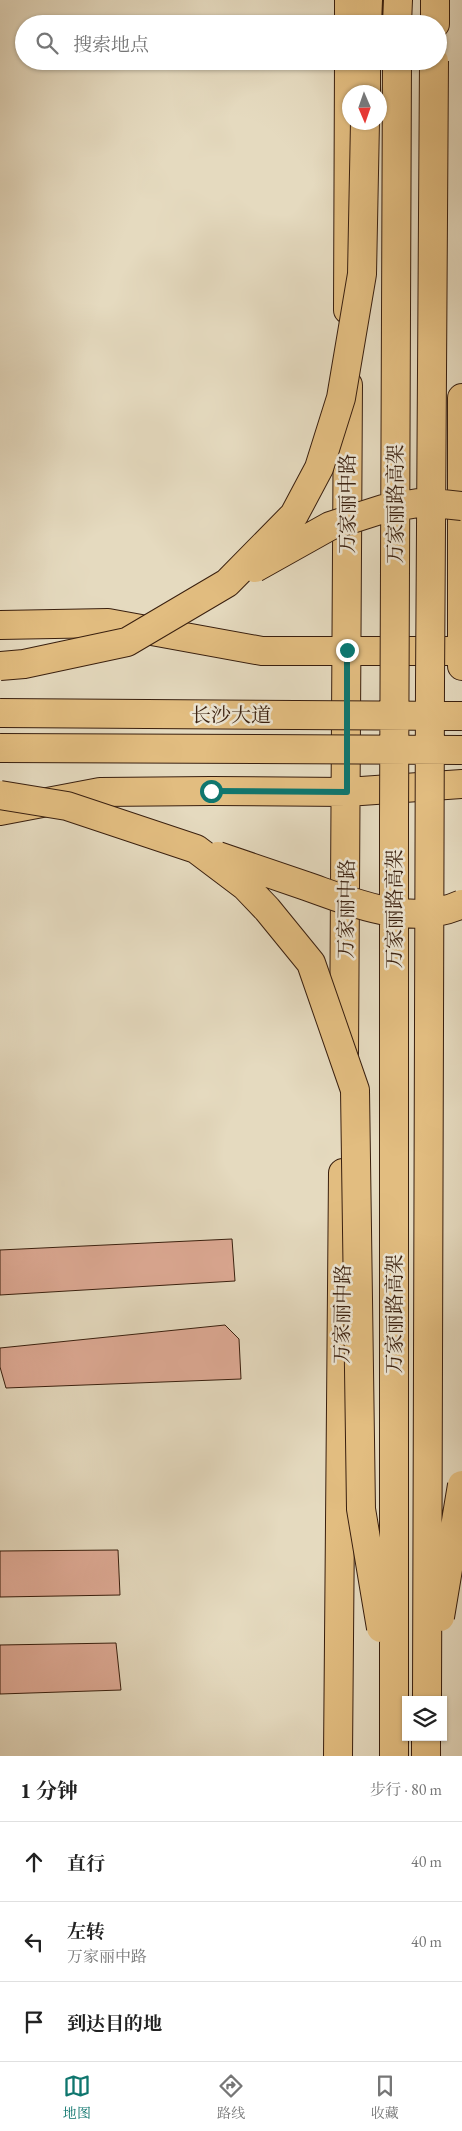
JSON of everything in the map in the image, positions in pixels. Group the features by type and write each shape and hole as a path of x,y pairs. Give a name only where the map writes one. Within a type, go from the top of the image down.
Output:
{"main road":[{"path":"349,0 349,15"},
{"path":"367,15 368,0"},
{"path":"397,15 398,0"},
{"path":"435,0 435,15"},
{"name":"万家丽中路","path":"338,1756 347,792 349,70"},
{"path":"366,70 366,85"},
{"name":"万家丽路高架","path":"394,1756 394,800 397,70"},
{"name":"万家丽路高架","path":"427,1696 434,70"},
{"path":"227,583 294,515 319,468 341,398 362,274 365,130"},
{"path":"462,398 462,666"},
{"path":"0,666 24,664 127,642 227,583 330,526 383,508 424,502 462,506"},
{"path":"0,625 108,623 262,651 462,651"},
{"name":"长沙大道","path":"0,713 462,716"},
{"name":"长沙大道","path":"0,748 462,750"},
{"path":"0,811 100,792 347,792 462,784"},
{"path":"0,795 67,806 374,910 413,915 449,910 462,904"},
{"path":"196,849 245,886 267,909 311,963 356,1090 361,1510 394,1701"},
{"path":"428,1696 462,1485"},
{"path":"426,1741 426,1756"}],"building":[{"path":"232,1239 235,1281 0,1295 0,1250"},
{"path":"225,1325 239,1339 241,1379 6,1388 0,1367 0,1348"},
{"path":"118,1550 120,1595 0,1597 0,1551"},
{"path":"116,1643 121,1690 0,1694 0,1645"}],"route":[{"path":"211,791 347,792 347,650"}]}
